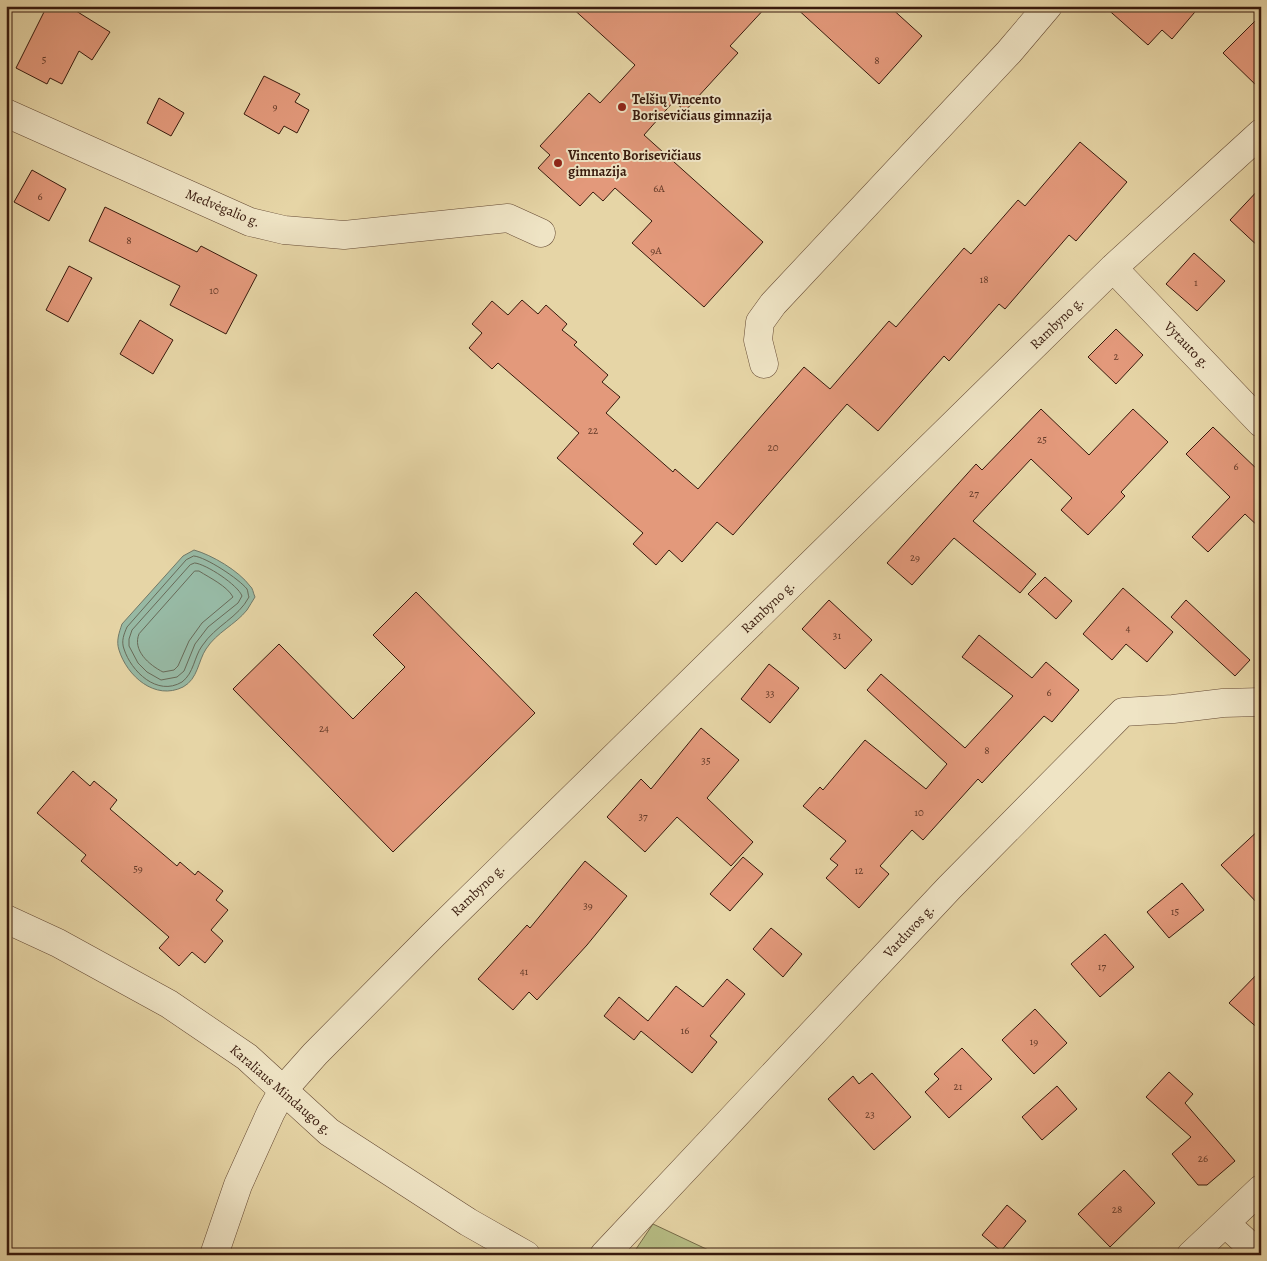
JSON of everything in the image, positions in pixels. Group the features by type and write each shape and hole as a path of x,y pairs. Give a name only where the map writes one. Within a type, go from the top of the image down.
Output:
{"street":[{"path":"764,364 758,340 760,322 773,304 1009,52 1048,6"},
{"name":"Medvėgalio g.","path":"6,113 250,222 284,230 344,235 508,218 541,234"},
{"name":"Rambyno g.","path":"214,1255 238,1185 271,1112 283,1090 314,1054 1113,268 1261,133"},
{"name":"Vytauto g.","path":"1113,268 1261,423"},
{"name":"Varduvos g.","path":"604,1255 949,888 1123,712 1223,703 1261,702"},
{"name":"Karaliaus Mindaugo g.","path":"6,919 58,943 169,1004 247,1057 329,1132 468,1222 526,1255"},
{"path":"1191,1255 1261,1189"},
{"path":"1225,1223 1260,1255"}],"green space":[{"path":"653,1224 719,1255 632,1255"}],"water":[{"path":"194,550 232,569 251,587 255,597 242,615 210,643 203,654 195,675 188,684 173,690 162,691 144,684 128,669 119,650 118,637 122,624 183,556"}],"building":[{"path":"47,6 68,6 110,32 92,60 79,51 62,84 50,78 47,84 16,68"},
{"name":"Telšių Vincento Borisevičiaus gimnazija","path":"570,6 767,6 730,46 738,53 685,111 674,101 644,135 763,242 704,307 632,243 652,221 615,188 603,201 593,192 580,206 538,168 550,155 540,146 589,93 600,103 635,65"},
{"path":"794,6 889,6 922,36 879,84"},
{"path":"1104,6 1200,6 1172,39 1162,30 1148,45"},
{"path":"1261,15 1261,90 1223,53"},
{"path":"264,76 300,94 295,102 309,110 297,133 284,126 279,134 244,114"},
{"path":"159,98 184,113 171,136 147,123"},
{"path":"1080,142 1127,182 1076,241 1069,235 1005,309 999,304 949,361 944,356 878,431 847,404 733,535 717,522 682,562 669,550 656,565 633,544 643,533 557,458 579,433 498,363 492,369 469,348 482,333 472,324 492,301 508,315 522,300 538,314 546,305 567,324 562,330 577,342 574,345 608,375 602,382 620,397 606,413 673,472 675,469 698,489 804,367 830,389 889,321 896,327 964,248 971,254 1018,200 1025,206"},
{"path":"32,170 66,189 49,221 14,202"},
{"path":"1261,187 1261,249 1230,220"},
{"path":"105,207 197,252 201,246 257,275 226,334 170,305 180,286 89,241"},
{"path":"1194,253 1225,281 1197,311 1166,284"},
{"path":"69,266 92,278 68,322 46,310"},
{"path":"140,320 173,340 153,374 120,354"},
{"path":"1116,329 1143,355 1116,384 1088,357"},
{"path":"1041,409 1089,455 1133,409 1168,442 1121,492 1125,496 1088,535 1061,510 1072,498 1031,459 973,521 1036,574 1020,593 954,538 912,585 887,563 976,464 982,470"},
{"path":"1213,427 1261,473 1261,529 1245,514 1208,552 1192,537 1230,497 1186,454"},
{"path":"1045,577 1072,601 1056,619 1028,594"},
{"path":"1123,588 1173,632 1147,662 1126,644 1112,660 1083,634"},
{"path":"416,592 535,713 393,852 233,689 279,644 353,719 405,667 373,635"},
{"path":"829,600 872,640 845,669 802,629"},
{"path":"1186,600 1250,660 1235,676 1171,617"},
{"path":"979,635 1032,678 1046,662 1079,690 1052,722 1044,716 982,783 978,779 923,840 912,830 880,866 889,874 859,908 826,878 838,865 830,859 846,841 803,806 820,787 823,790 865,740 926,789 947,764 867,690 881,674 965,748 1013,696 962,657"},
{"path":"769,664 799,688 770,723 741,699"},
{"path":"701,728 739,760 707,798 753,842 731,866 677,817 645,852 607,817 641,779 651,789"},
{"path":"73,771 90,786 94,781 117,800 110,809 177,866 180,862 195,875 198,871 223,891 216,900 228,910 211,930 223,941 205,963 192,952 179,966 159,948 169,937 81,861 86,855 37,813"},
{"path":"1261,828 1261,907 1221,865"},
{"path":"743,857 763,874 730,911 710,894"},
{"path":"585,861 627,896 587,945 537,1000 529,992 513,1010 478,979 527,925 530,928"},
{"path":"1182,883 1204,910 1169,938 1147,912"},
{"path":"771,928 802,954 783,977 753,949"},
{"path":"1105,934 1134,967 1100,997 1071,964"},
{"path":"1261,970 1261,1031 1229,1003"},
{"path":"727,979 745,994 710,1036 717,1042 692,1073 641,1031 634,1040 604,1016 619,997 648,1021 676,986 703,1007"},
{"path":"1035,1009 1067,1043 1034,1074 1002,1040"},
{"path":"962,1048 992,1079 949,1118 925,1092 939,1079 934,1074"},
{"path":"1169,1072 1193,1094 1185,1103 1235,1161 1207,1185 1198,1185 1172,1154 1191,1137 1146,1097"},
{"path":"872,1073 911,1117 874,1150 828,1099 853,1076 859,1084"},
{"path":"1057,1086 1077,1109 1042,1140 1022,1117"},
{"path":"1124,1170 1155,1203 1110,1247 1078,1214"},
{"path":"1007,1205 1026,1221 1001,1251 982,1235"}],"place":[{"name":"Telšių Vincento Borisevičiaus gimnazija","path":"622,107"},
{"name":"Vincento Borisevičiaus gimnazija","path":"558,163"}]}
